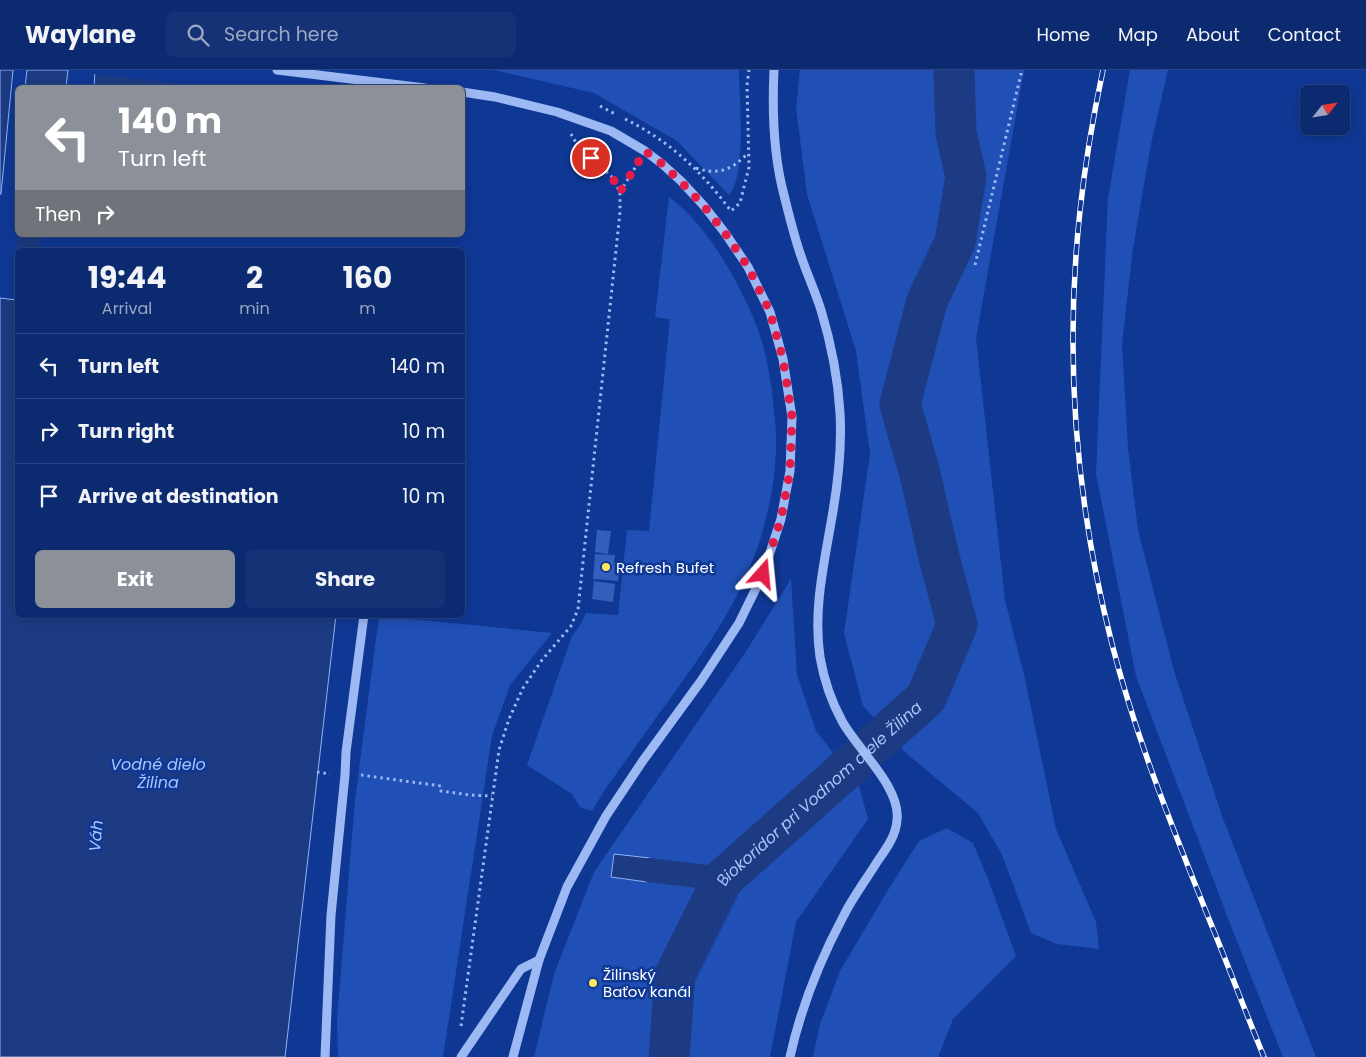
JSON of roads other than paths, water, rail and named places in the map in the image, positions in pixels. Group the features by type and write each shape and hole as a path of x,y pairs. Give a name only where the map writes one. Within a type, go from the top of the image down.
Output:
{"street":[{"path":"277,70 400,85"},
{"path":"774,70 774,135 783,193 835,362 840,413 839,465 833,515 820,579 817,617 820,656 828,691 843,723 887,784 896,802 898,820 891,840 845,913 815,974 795,1033 790,1057"},
{"path":"465,92 495,96 557,112 611,131 645,151 680,181 704,206 725,233 748,267 770,312 783,359 792,417 790,471 781,519 763,574 739,623 701,681 642,762 606,816 567,887 539,960 513,1057"},
{"path":"325,1057 332,915 346,752 364,618"},
{"path":"461,1057 521,969 539,960"}],"water":[{"path":"0,70 13,70 1,194 0,194"},
{"path":"27,70 68,70 66,85 25,85"},
{"path":"95,70 215,70 213,85 94,85"},
{"name":"Vodné dielo Žilina","path":"0,298 15,300 15,618 336,618 285,1057 0,1057"},
{"path":"614,854 650,858 647,882 611,877"}],"waterway":[{"name":"Biokoridor pri Vodnom diele Žilina","path":"669,1057 675,975 723,879 926,698 957,625 920,474 900,404 927,301 955,242 966,177 956,133 954,70"},
{"path":"28,248 30,237"},
{"path":"649,870 723,879"}],"railway":[{"path":"1103,70 1082,193 1075,265 1073,320 1076,429 1090,537 1112,644 1132,714 1182,851 1264,1057"}],"place":[{"name":"Refresh Bufet","path":"606,567"},
{"name":"Žilinský Baťov kanál","path":"593,983"}],"water label":[{"name":"Váh","path":"96,836"}]}
